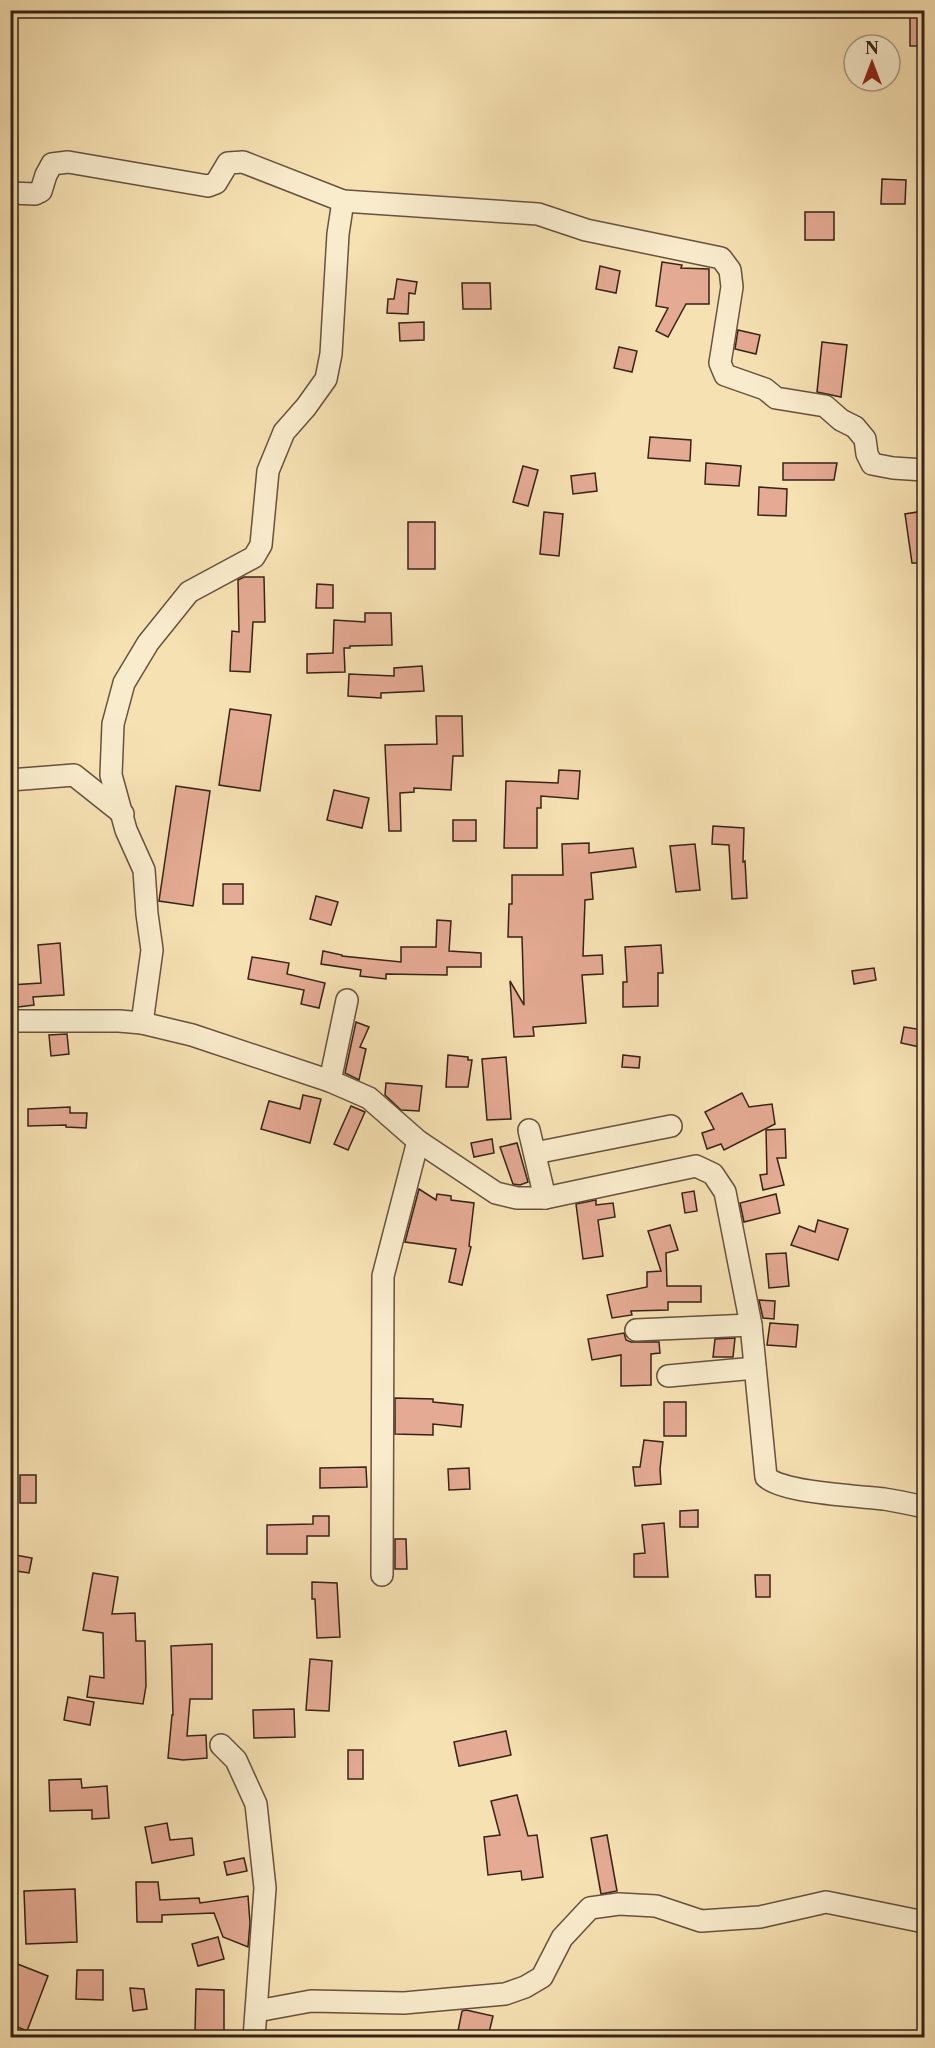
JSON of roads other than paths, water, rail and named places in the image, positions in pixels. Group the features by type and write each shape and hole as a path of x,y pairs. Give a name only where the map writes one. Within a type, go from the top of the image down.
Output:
{"street":[{"path":"10,193 34,195 41,191 52,164 68,162 208,186 216,183 228,163 243,162 343,201 538,214 586,230 721,258 730,270 732,287 720,363 725,375 765,389 776,398 825,406 855,427 865,439 867,454 872,464 924,470"},
{"path":"142,1023 152,950 144,870 126,830 111,775 112,724 124,683 148,643 189,592 254,557 261,545 268,471 284,432 326,379 331,354 338,234 343,201"},
{"path":"10,780 74,775 123,814"},
{"path":"330,1081 347,1000"},
{"path":"10,1021 142,1023 192,1035 330,1081 369,1098 418,1141 496,1193 517,1198 545,1198 696,1166 713,1174 726,1192 751,1325 766,1478 772,1483 805,1490 887,1499 924,1507"},
{"path":"535,1153 671,1126"},
{"path":"529,1130 545,1198"},
{"path":"382,1575 383,1276 418,1141"},
{"path":"636,1330 751,1325"},
{"path":"668,1376 755,1368"},
{"path":"221,1745 236,1760 256,1804 265,1888 254,2037"},
{"path":"257,2011 311,2001 404,2003 505,1994 525,1987 542,1977 562,1938 590,1908 619,1904 656,1906 701,1921 760,1917 826,1902 924,1922"}]}
